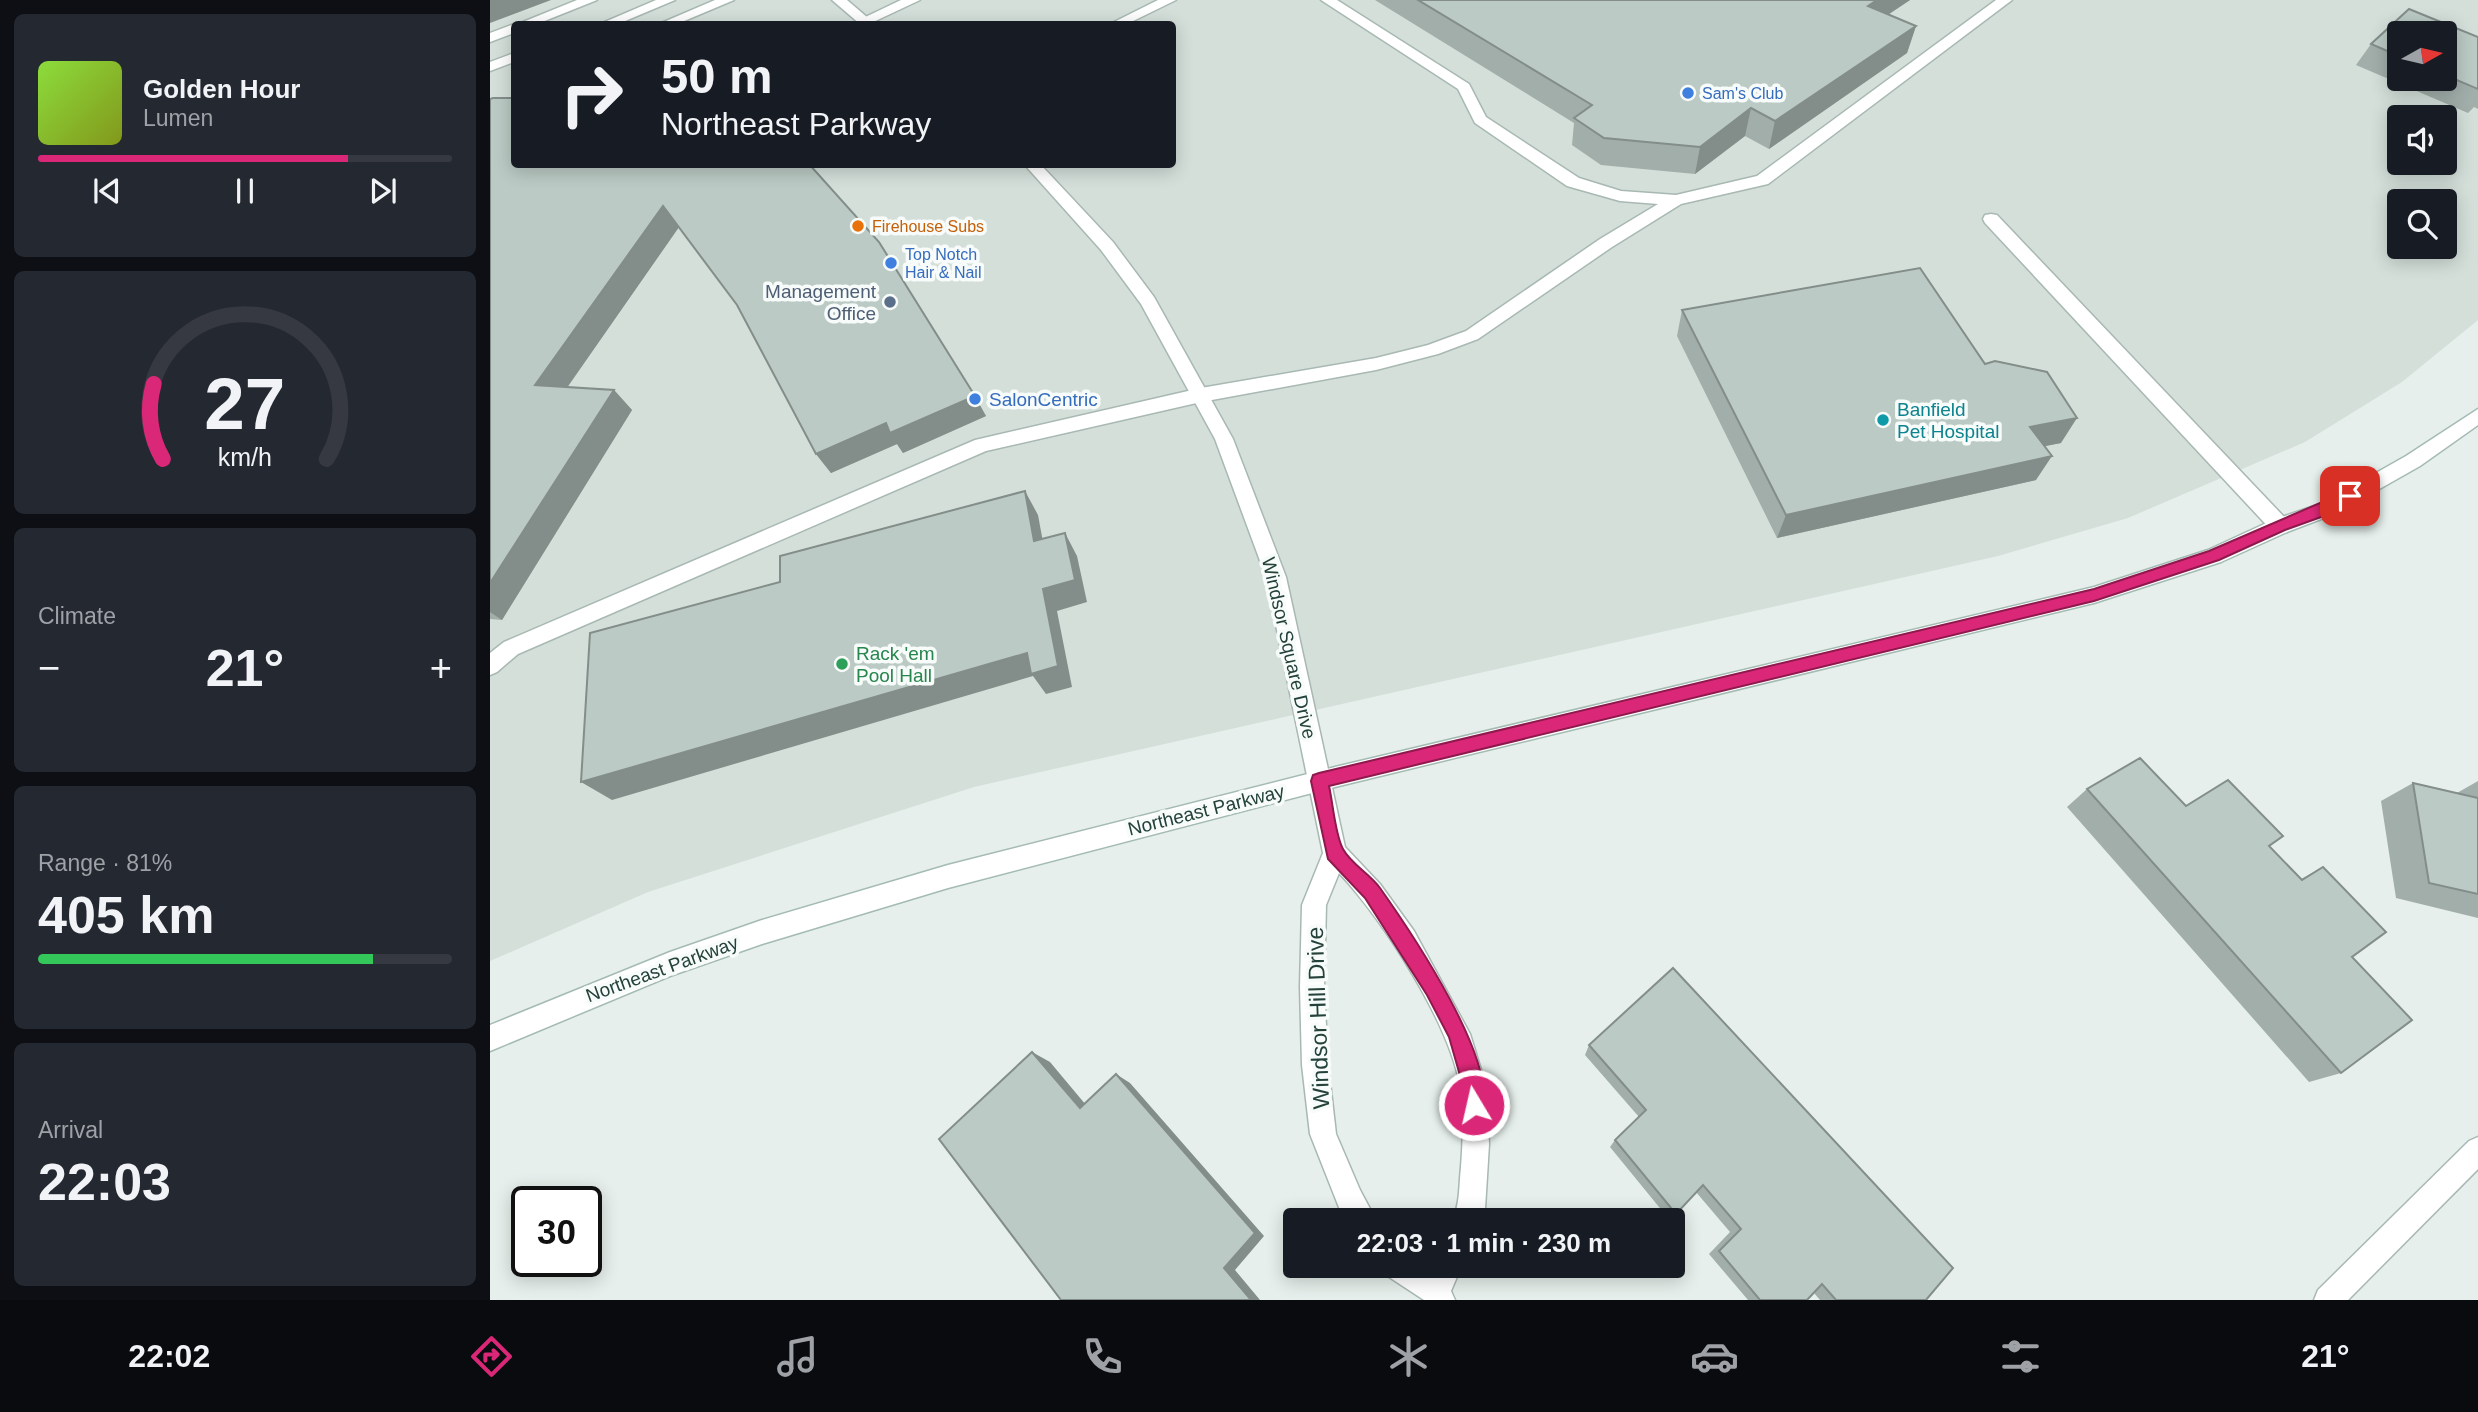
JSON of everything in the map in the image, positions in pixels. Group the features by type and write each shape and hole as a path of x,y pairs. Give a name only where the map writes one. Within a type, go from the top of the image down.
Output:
{"street":[{"path":"525,21 590,0"},
{"path":"615,21 668,0"},
{"path":"674,21 727,0"},
{"path":"839,0 864,21"},
{"path":"870,21 914,0"},
{"path":"1124,21 1169,0"},
{"path":"1328,0 1464,87 1480,120 1573,182 1620,196 1676,200 1762,180 2005,0"},
{"path":"491,36 511,27"},
{"path":"492,64 511,58"},
{"name":"Windsor Square Drive","path":"1035,168 1107,246 1148,301 1224,439 1276,577 1319,781"},
{"path":"490,666 510,648 982,445 1201,395 1376,364 1432,350 1472,335 1606,243 1676,200"},
{"path":"1991,219 2280,526"},
{"name":"Northeast Parkway","path":"490,1038 547,1011 695,955 846,904 1017,856 2094,595 2214,556 2280,526 2330,508 2413,461 2478,416"},
{"path":"1319,781 1335,853 1372,892 1405,940 1457,1034 1473,1086 1475,1121 1471,1208"},
{"name":"Windsor Hill Drive","path":"1335,853 1314,905 1312,987 1315,1065 1323,1134 1355,1208"},
{"path":"2328,1300 2478,1150"},
{"path":"1414,1278 1439,1296 1444,1278"}],"shaded area":[{"path":"490,0 2478,0 2478,320 2402,382 2305,442 2128,518 1998,556 974,787 648,892 490,961"}],"building":[{"name":"Sam's Club","path":"1418,0 1877,0 1868,6 1916,26 1775,121 1751,108 1700,147 1604,138 1574,118 1592,105"},
{"path":"2409,9 2439,21 2396,21"},
{"path":"2457,28 2478,37 2478,89 2457,80"},
{"path":"2387,29 2387,51 2371,44"},
{"path":"511,98 511,168 813,168 879,242 975,396 890,433 886,423 816,454 737,305 663,206 535,385 614,390 490,583 490,99"},
{"name":"Banfield Pet Hospital","path":"1920,268 1985,364 1995,361 2047,372 2077,418 2030,427 2052,456 1786,515 1682,310"},
{"name":"Rack 'em Pool Hall","path":"1025,491 1034,541 1065,533 1075,580 1043,589 1058,666 1031,674 1027,653 581,782 590,633 780,582 780,556"},
{"path":"2140,758 2186,806 2228,780 2283,836 2269,846 2302,880 2323,867 2386,932 2352,957 2412,1020 2341,1073 2087,789"},
{"path":"2413,783 2478,798 2478,894 2429,883"},
{"path":"1673,968 1953,1268 1926,1300 1836,1300 1822,1284 1807,1300 1760,1300 1719,1251 1741,1229 1703,1185 1682,1208 1671,1208 1615,1140 1646,1110 1589,1045"},
{"path":"1032,1052 1080,1108 1116,1074 1255,1233 1224,1268 1251,1300 1061,1300 939,1139"}],"place":[{"name":"Sam's Club","path":"1688,93"},
{"name":"Firehouse Subs","path":"858,226"},
{"name":"Top Notch Hair & Nail","path":"891,263"},
{"name":"Management Office","path":"890,302"},
{"name":"SalonCentric","path":"975,399"},
{"name":"Banfield Pet Hospital","path":"1883,420"},
{"name":"Rack 'em Pool Hall","path":"842,664"}],"route":[{"path":"1474,1105 1473,1086 1457,1034 1434,989 1372,892 1335,853 1319,781 2094,595 2214,556 2280,526 2330,508 2350,496"}]}
